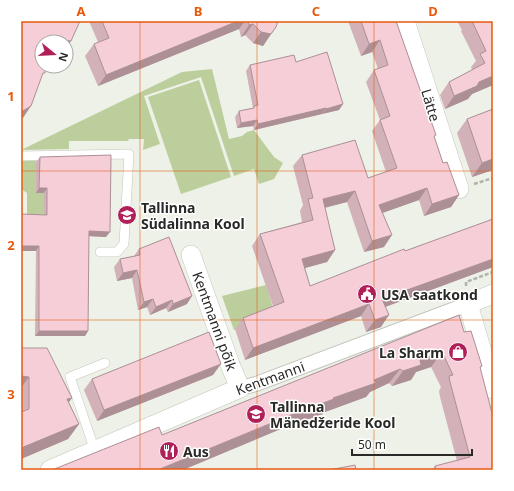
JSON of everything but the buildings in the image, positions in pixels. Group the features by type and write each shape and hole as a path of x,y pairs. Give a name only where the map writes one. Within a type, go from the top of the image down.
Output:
{"street":[{"name":"Lätte","path":"405,21 459,188"},
{"name":"Kentmanni põik","path":"191,255 240,388"},
{"name":"Kentmanni","path":"50,470 240,388 256,384 493,294"},
{"path":"468,304 493,389"}],"lane":[{"path":"21,156 129,154 124,244 117,252 100,252"},
{"path":"95,450 70,377 105,363"}],"green space":[{"path":"212,69 229,139 242,136 247,132 254,130 274,157 283,163 274,179 259,184 254,169 234,176 201,77 144,96 160,144 143,150 144,139 129,139 128,141 69,141 69,149 21,150 182,72"},
{"path":"199,80 231,177 181,194 148,97"},
{"path":"36,159 36,193 44,193 44,220 21,219 21,214 27,214 27,193 21,189 21,160"},
{"path":"266,285 275,314 234,330 222,296"}],"place":[{"name":"Tallinna Südalinna Kool","path":"127,215"},
{"name":"USA saatkond","path":"367,294"},
{"name":"La Sharm","path":"458,352"},
{"name":"Tallinna Mänedžeride Kool","path":"256,414"},
{"name":"Aus","path":"169,451"}]}
